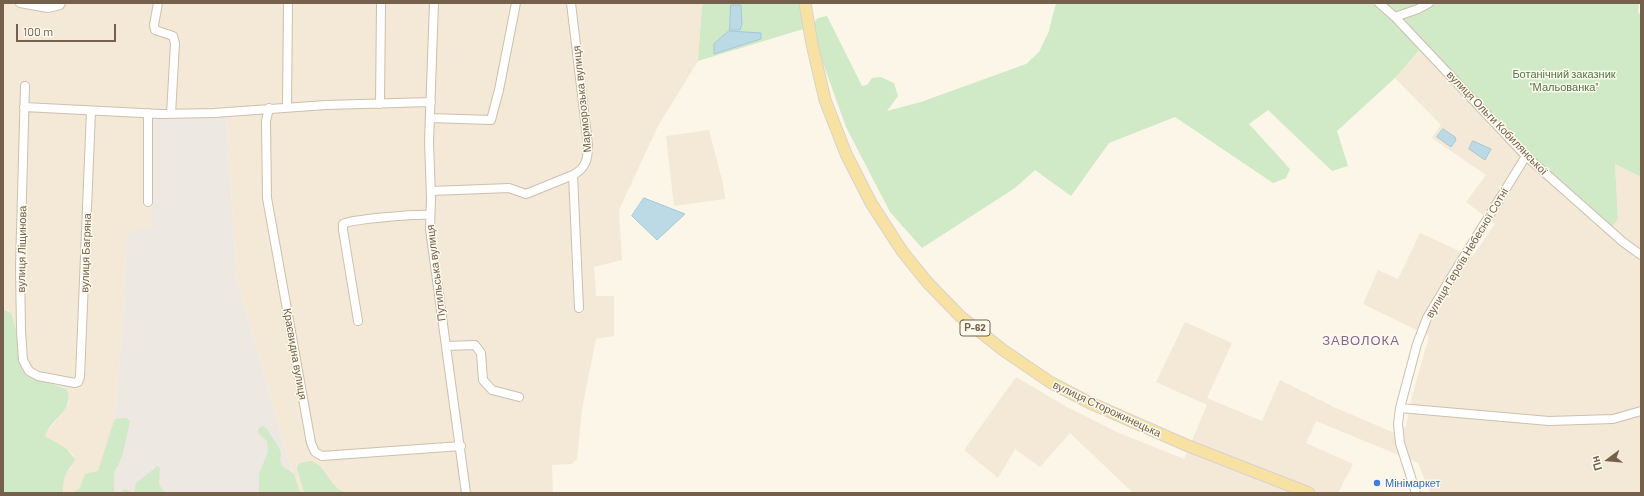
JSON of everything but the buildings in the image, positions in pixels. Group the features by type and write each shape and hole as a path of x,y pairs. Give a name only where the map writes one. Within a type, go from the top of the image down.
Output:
{"main road":[{"name":"вулиця Сторожинецька","path":"806,3 812,44 825,100 846,154 870,203 902,251 927,282 960,316 1003,350 1050,382 1088,402 1186,445 1309,493"}],"street":[{"path":"20,3 48,8 60,5 61,3"},
{"path":"158,3 154,25 155,30 173,36 174,43 171,114"},
{"path":"287,107 288,3"},
{"path":"380,104 381,3"},
{"name":"Путильська вулиця","path":"434,3 429,142 432,247 461,446 466,493"},
{"path":"430,118 491,120 499,90 516,3"},
{"name":"Марморозька вулиця","path":"571,3 588,145 588,159 580,172 573,175"},
{"name":"вулиця Ольги Кобилянської","path":"1379,3 1395,17 1526,156 1623,242 1641,255"},
{"path":"1395,17 1418,9 1429,3"},
{"name":"вулиця Ліщинова","path":"25,86 20,268 23,360 29,371 38,376 66,381"},
{"path":"24,107 171,114 214,113 287,107 431,102"},
{"name":"Краєвидна вулиця","path":"269,108 266,121 267,198 311,444 315,452 322,456 461,446"},
{"name":"вулиця Багряна","path":"66,381 76,383 80,377 91,111"},
{"path":"148,113 148,202"},
{"name":"вулиця Героїв Небесної Сотні","path":"1416,493 1400,442 1398,424 1400,408 1417,344 1427,318 1526,156"},
{"path":"431,191 509,188 526,194 573,175 579,308"},
{"path":"358,321 343,230 344,224 359,220 430,215"},
{"path":"446,346 475,345 481,353 483,380 492,390 519,397"},
{"path":"1400,408 1549,421 1613,419 1641,412"}],"shaded area":[{"path":"3,3 704,3 702,6 698,61 658,126 619,210 622,260 594,267 596,296 614,296 614,336 596,339 582,409 577,459 571,464 552,465 553,493 298,493 237,281 226,116 150,116 151,229 127,232 122,335 114,421 119,445 103,493 63,493 63,481 65,475 71,468 74,456 66,448 45,436 47,431 69,403 66,388 44,383 32,377 9,311 3,309"},
{"path":"1422,47 1618,219 1615,164 1641,177 1641,493 1430,493 1418,463 1316,421 1306,443 1353,464 1338,493 1133,493 1070,433 1040,467 1015,449 998,478 964,450 1016,377 1065,406 1119,433 1184,459 1207,405 1156,382 1185,322 1232,343 1207,398 1262,421 1280,380 1336,408 1397,434 1406,426 1412,397 1429,336 1363,304 1378,270 1398,279 1420,233 1472,257 1495,224 1466,202 1486,175 1432,138 1441,125 1395,78"},
{"path":"150,116 226,116 237,281 298,493 103,493 119,445 114,421 122,335 127,232 151,228"},
{"path":"709,130 723,184 725,199 674,206 666,136"}],"green space":[{"name":"Ботанічний заказник \"Мальованка\"","path":"704,3 806,3 810,26 818,18 827,16 862,86 867,85 872,78 881,77 894,83 898,96 887,111 921,102 1026,64 1039,52 1049,31 1056,3 1639,3 1638,12 1641,15 1641,177 1615,164 1618,219 1610,229 1587,211 1422,47 1395,78 1337,131 1348,166 1332,171 1268,110 1249,124 1290,169 1286,178 1273,183 1175,117 1109,143 1071,196 1035,170 1015,188 922,248 890,212 846,127 810,27 698,61 702,6"},
{"path":"3,309 11,313 17,333 20,360 38,380 67,389 68,404 48,429 45,436 66,448 75,459 65,477 63,493 3,493"},
{"path":"126,418 130,421 122,457 114,473 114,493 72,493 80,488 85,474 98,471 114,421 116,419"},
{"path":"263,426 267,429 279,448 282,466 294,474 300,493 259,493 259,474 268,452 267,441 259,434 258,430"},
{"path":"311,461 321,467 337,488 349,493 304,493 297,469 300,463"},
{"path":"158,466 160,468 159,484 165,493 134,493 136,483"},
{"path":"125,489 134,493 120,493"}],"water":[{"path":"731,5 741,5 742,24 740,30 730,30"},
{"path":"729,31 761,33 761,39 714,54 714,44"},
{"path":"1443,129 1455,137 1456,140 1451,147 1437,137"},
{"path":"1473,141 1491,149 1485,160 1469,149"},
{"path":"644,198 685,214 657,240 632,216"}],"place":[{"name":"Мінімаркет","path":"1377,483"}],"district":[{"name":"ЗАВОЛОКА","path":"1361,341"}]}
